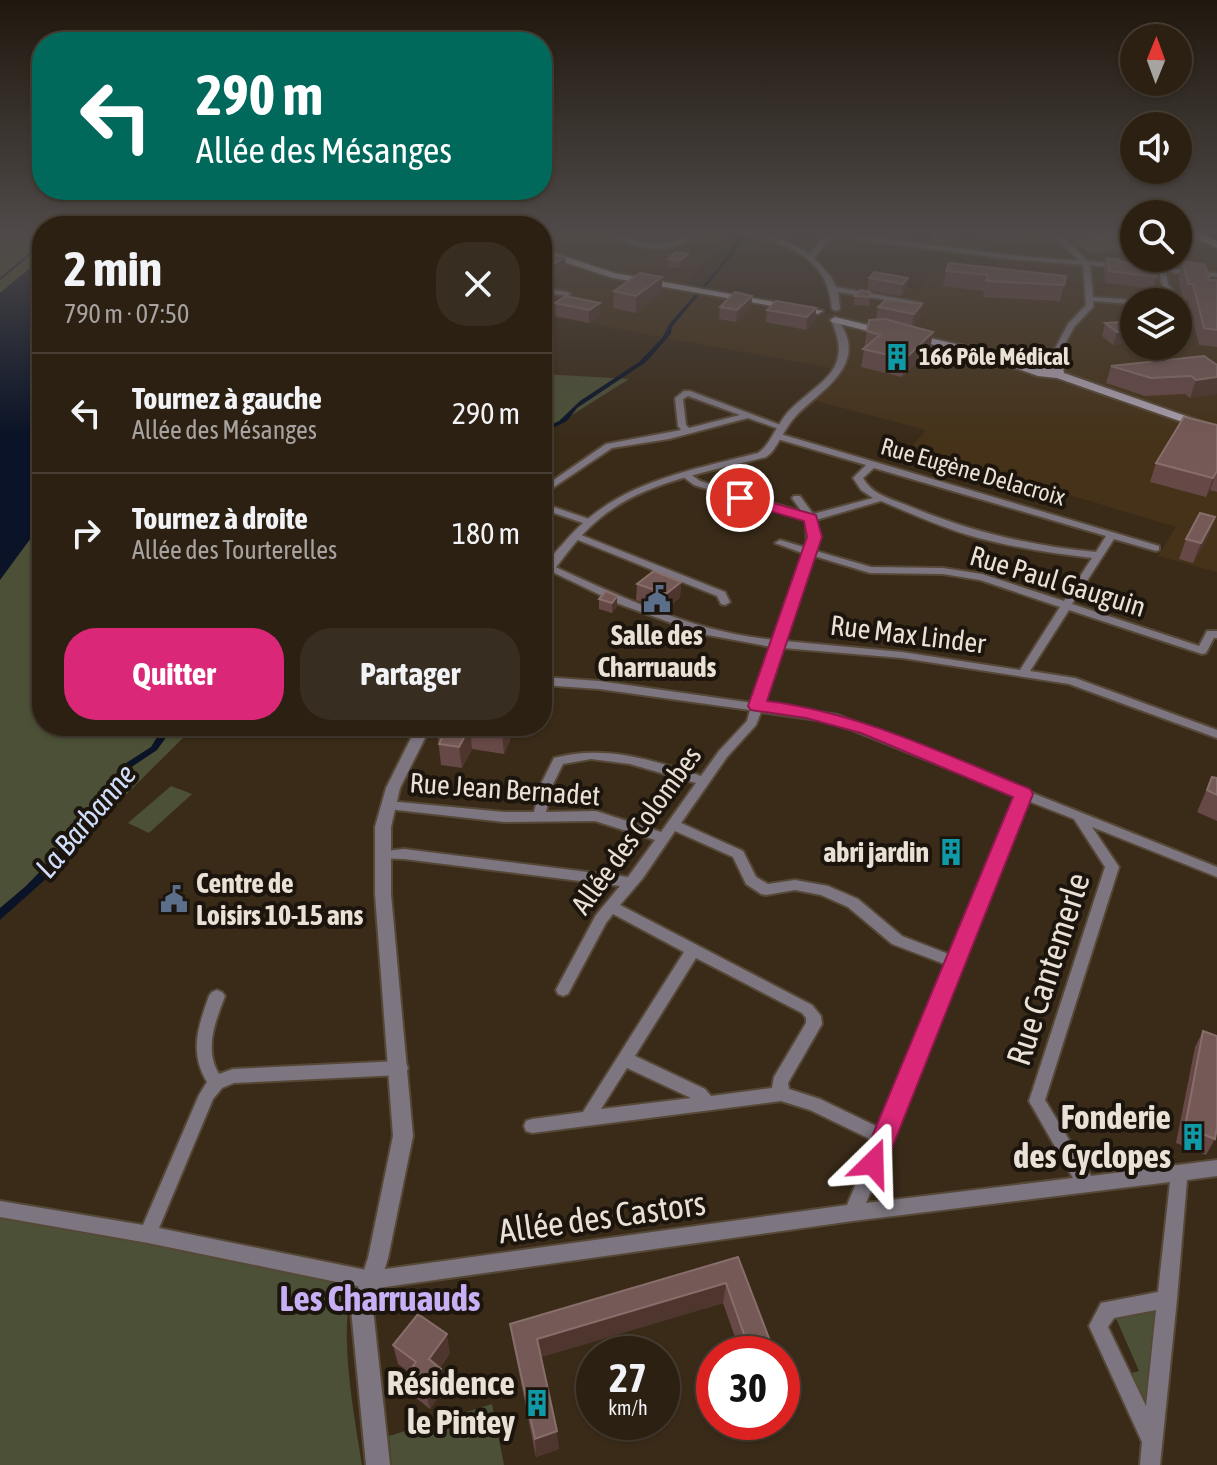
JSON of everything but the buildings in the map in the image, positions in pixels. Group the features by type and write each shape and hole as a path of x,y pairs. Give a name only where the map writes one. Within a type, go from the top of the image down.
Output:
{"main road":[{"path":"765,301 818,311 822,318 842,320 1013,363 1048,368 1217,431"}],"street":[{"path":"552,566 589,522 606,508 636,493 762,455 772,448 791,415 838,372 844,349 838,301"},
{"path":"908,301 918,303"},
{"path":"1048,368 1071,326 1090,301"},
{"name":"Rue Eugène Delacroix","path":"687,431 682,426 679,398 691,393 749,415 780,432 873,464 1156,548"},
{"path":"552,485 609,446 749,415"},
{"path":"873,464 858,478 879,499 983,538 1041,550 1097,555"},
{"path":"687,476 697,483 740,498 741,506 753,510 760,505 811,518 879,499"},
{"path":"797,498 811,518 814,537 811,551"},
{"path":"552,511 589,522"},
{"path":"1023,673 1112,534"},
{"path":"576,536 721,594 725,602"},
{"name":"Rue Paul Gauguin","path":"780,543 870,570 943,571 982,577 1202,651 1211,633 1217,635"},
{"name":"Allée des Colombes","path":"563,990 601,919 674,825 703,781 752,722 811,551"},
{"name":"Rue Max Linder","path":"552,575 706,632 739,640 902,655 1071,681 1217,734"},
{"path":"552,674 589,679 599,685"},
{"path":"552,682 599,685 820,715 867,729 1217,872"},
{"path":"378,1465 362,1318 378,1258 403,1136 382,855 388,805 418,736"},
{"path":"539,816 547,784 558,761 570,755 593,755 648,764 703,781"},
{"path":"853,1213 1024,794"},
{"name":"Rue Jean Bernadet","path":"388,805 504,817 596,816 663,838"},
{"name":"Rue Cantemerle","path":"1078,816 1112,867 1037,1101 1087,1185"},
{"path":"674,825 738,854 751,880 766,890 795,885 823,890 853,903 897,940 955,962"},
{"path":"382,855 404,854 630,882"},
{"path":"612,907 807,1009 813,1016 814,1024 780,1082 781,1094"},
{"path":"590,1118 592,1110 693,950"},
{"path":"216,1083 204,1062 203,1038 217,996"},
{"path":"625,1059 699,1094 707,1103"},
{"path":"148,1234 207,1095 216,1083 233,1076 400,1068"},
{"path":"532,1126 781,1094 814,1104 884,1138"},
{"name":"Allée des Castors","path":"0,1209 148,1234 371,1280 853,1213 1217,1168"},
{"path":"1150,1465 1179,1173"},
{"path":"1151,1439 1098,1326 1108,1310 1168,1299"}],"shaded area":[{"path":"552,301 763,301 832,314 832,301 1120,301 1120,360 1192,360 1192,301 1217,301 1217,572 1158,556 1176,527 1053,490 1048,493 906,452 926,430 809,399 836,369 552,317"}],"green space":[{"path":"0,301 32,301 32,736 185,736 0,920"},
{"path":"552,375 629,379 552,428"},
{"path":"171,786 192,794 149,833 128,823"},
{"path":"0,1202 358,1276 351,1293 347,1340 351,1395 362,1465 0,1465"},
{"path":"1161,1307 1146,1405 1138,1401 1128,1374 1139,1371 1115,1316"},
{"path":"492,1404 504,1465 392,1465 389,1436"}],"water":[{"path":"0,301 32,301 32,537 0,580"},
{"path":"689,301 693,301 672,327 671,334 646,362 577,408 567,421 552,428 552,424 580,401 639,362 662,338 670,323"},
{"name":"La Barbanne","path":"158,736 167,736 157,750 127,770 122,782 95,810 85,829 48,877 0,920 0,908 55,856 93,801 112,786 123,765 151,747"}],"place":[{"name":"166 Pôle Médical","path":"897,357"},
{"name":"Salle des Charruauds","path":"657,599"},
{"name":"abri jardin","path":"951,852"},
{"name":"Centre de Loisirs 10-15 ans","path":"174,899"},
{"name":"Fonderie des Cyclopes","path":"1193,1137"},
{"name":"Résidence le Pintey","path":"537,1403"}],"district":[{"name":"Les Charruauds","path":"380,1298"}],"route":[{"path":"740,498 811,518 814,537 811,555 781,631 781,643 757,706 834,718 1024,794 873,1163"}]}
